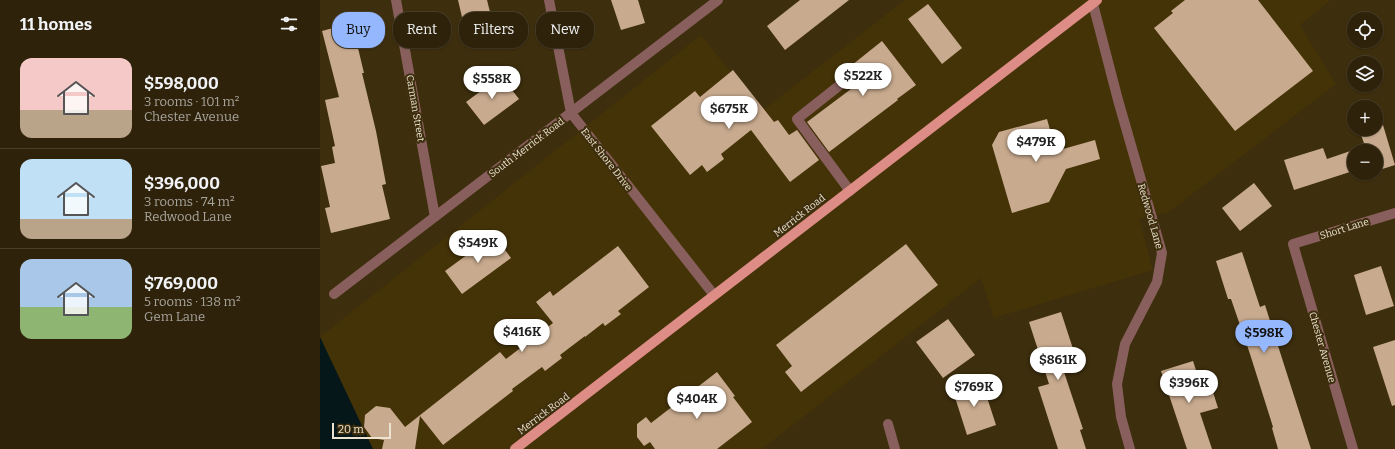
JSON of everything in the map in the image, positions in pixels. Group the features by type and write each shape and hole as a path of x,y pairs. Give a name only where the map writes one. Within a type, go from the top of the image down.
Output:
{"main road":[{"name":"Merrick Road","path":"515,449 1095,2"}],"street":[{"name":"Carman Street","path":"396,0 435,217"},
{"name":"East Shore Drive","path":"549,0 571,113 714,295"},
{"name":"South Merrick Road","path":"334,294 718,0"},
{"name":"Redwood Lane","path":"1095,2 1118,100 1162,253 1157,282 1125,344 1117,384 1121,417 1130,449"},
{"path":"850,77 797,119 850,191"},
{"name":"Short Lane","path":"1293,244 1395,213"},
{"name":"Chester Avenue","path":"1293,244 1353,449"},
{"path":"888,424 895,449"}],"shaded area":[{"path":"905,0 1331,0 1300,25 1336,84 1169,212 1139,219 1153,270 994,318 981,278 762,449 373,449 320,337 701,35 762,111"},
{"path":"320,337 373,449 320,449"}],"building":[{"path":"458,0 487,0 490,12 461,12"},
{"path":"611,0 638,0 645,23 621,30"},
{"path":"800,0 849,0 785,50 767,26"},
{"path":"1185,0 1258,0 1313,71 1235,131 1154,28 1173,13 1171,11"},
{"path":"928,4 962,48 942,64 908,19"},
{"path":"332,28 332,48 358,48 386,184 382,185 390,219 331,233 325,208 330,207 321,166 335,163 332,147 335,146 325,100 339,97 322,31"},
{"path":"882,41 916,85 829,152 807,122 863,80 852,65"},
{"path":"733,70 774,122 778,120 789,135 797,130 819,160 790,182 751,130 721,154 724,159 707,172 702,165 690,175 651,126 695,91 700,97"},
{"path":"501,76 519,99 484,125 466,102"},
{"path":"1047,119 1056,151 1095,140 1100,159 1066,169 1049,202 1012,213 992,145 999,132"},
{"path":"1383,125 1395,165 1383,169 1383,144 1364,144 1361,136 1383,136"},
{"path":"1323,148 1327,159 1347,152 1347,173 1294,190 1284,160"},
{"path":"1254,183 1272,206 1240,231 1222,208"},
{"path":"494,235 511,258 462,294 445,271"},
{"path":"906,244 938,285 801,392 785,372 792,366 776,345"},
{"path":"618,246 649,287 618,311 621,314 605,326 603,323 585,336 560,355 562,358 545,371 542,367 512,389 513,391 443,445 420,416 415,449 382,449 384,440 372,438 364,427 365,415 376,406 390,408 405,427 500,352 506,359 553,323 536,302 550,291 553,296"},
{"path":"1242,252 1260,307 1265,305 1311,449 1278,449 1273,427 1250,354 1231,299 1228,299 1216,261"},
{"path":"1381,266 1394,306 1366,315 1354,275"},
{"path":"1061,312 1077,361 1062,366 1083,429 1080,430 1086,449 1058,449 1038,387 1049,384 1029,322"},
{"path":"948,319 975,355 943,378 916,342"},
{"path":"1395,340 1395,405 1392,406 1373,347"},
{"path":"1193,361 1204,395 1213,392 1218,408 1200,413 1212,449 1187,449 1161,371"},
{"path":"717,372 735,396 733,397 752,422 717,449 655,449 650,442 644,446 637,437 637,424 646,417 651,423"},
{"path":"982,382 996,425 967,435 953,391"}]}
